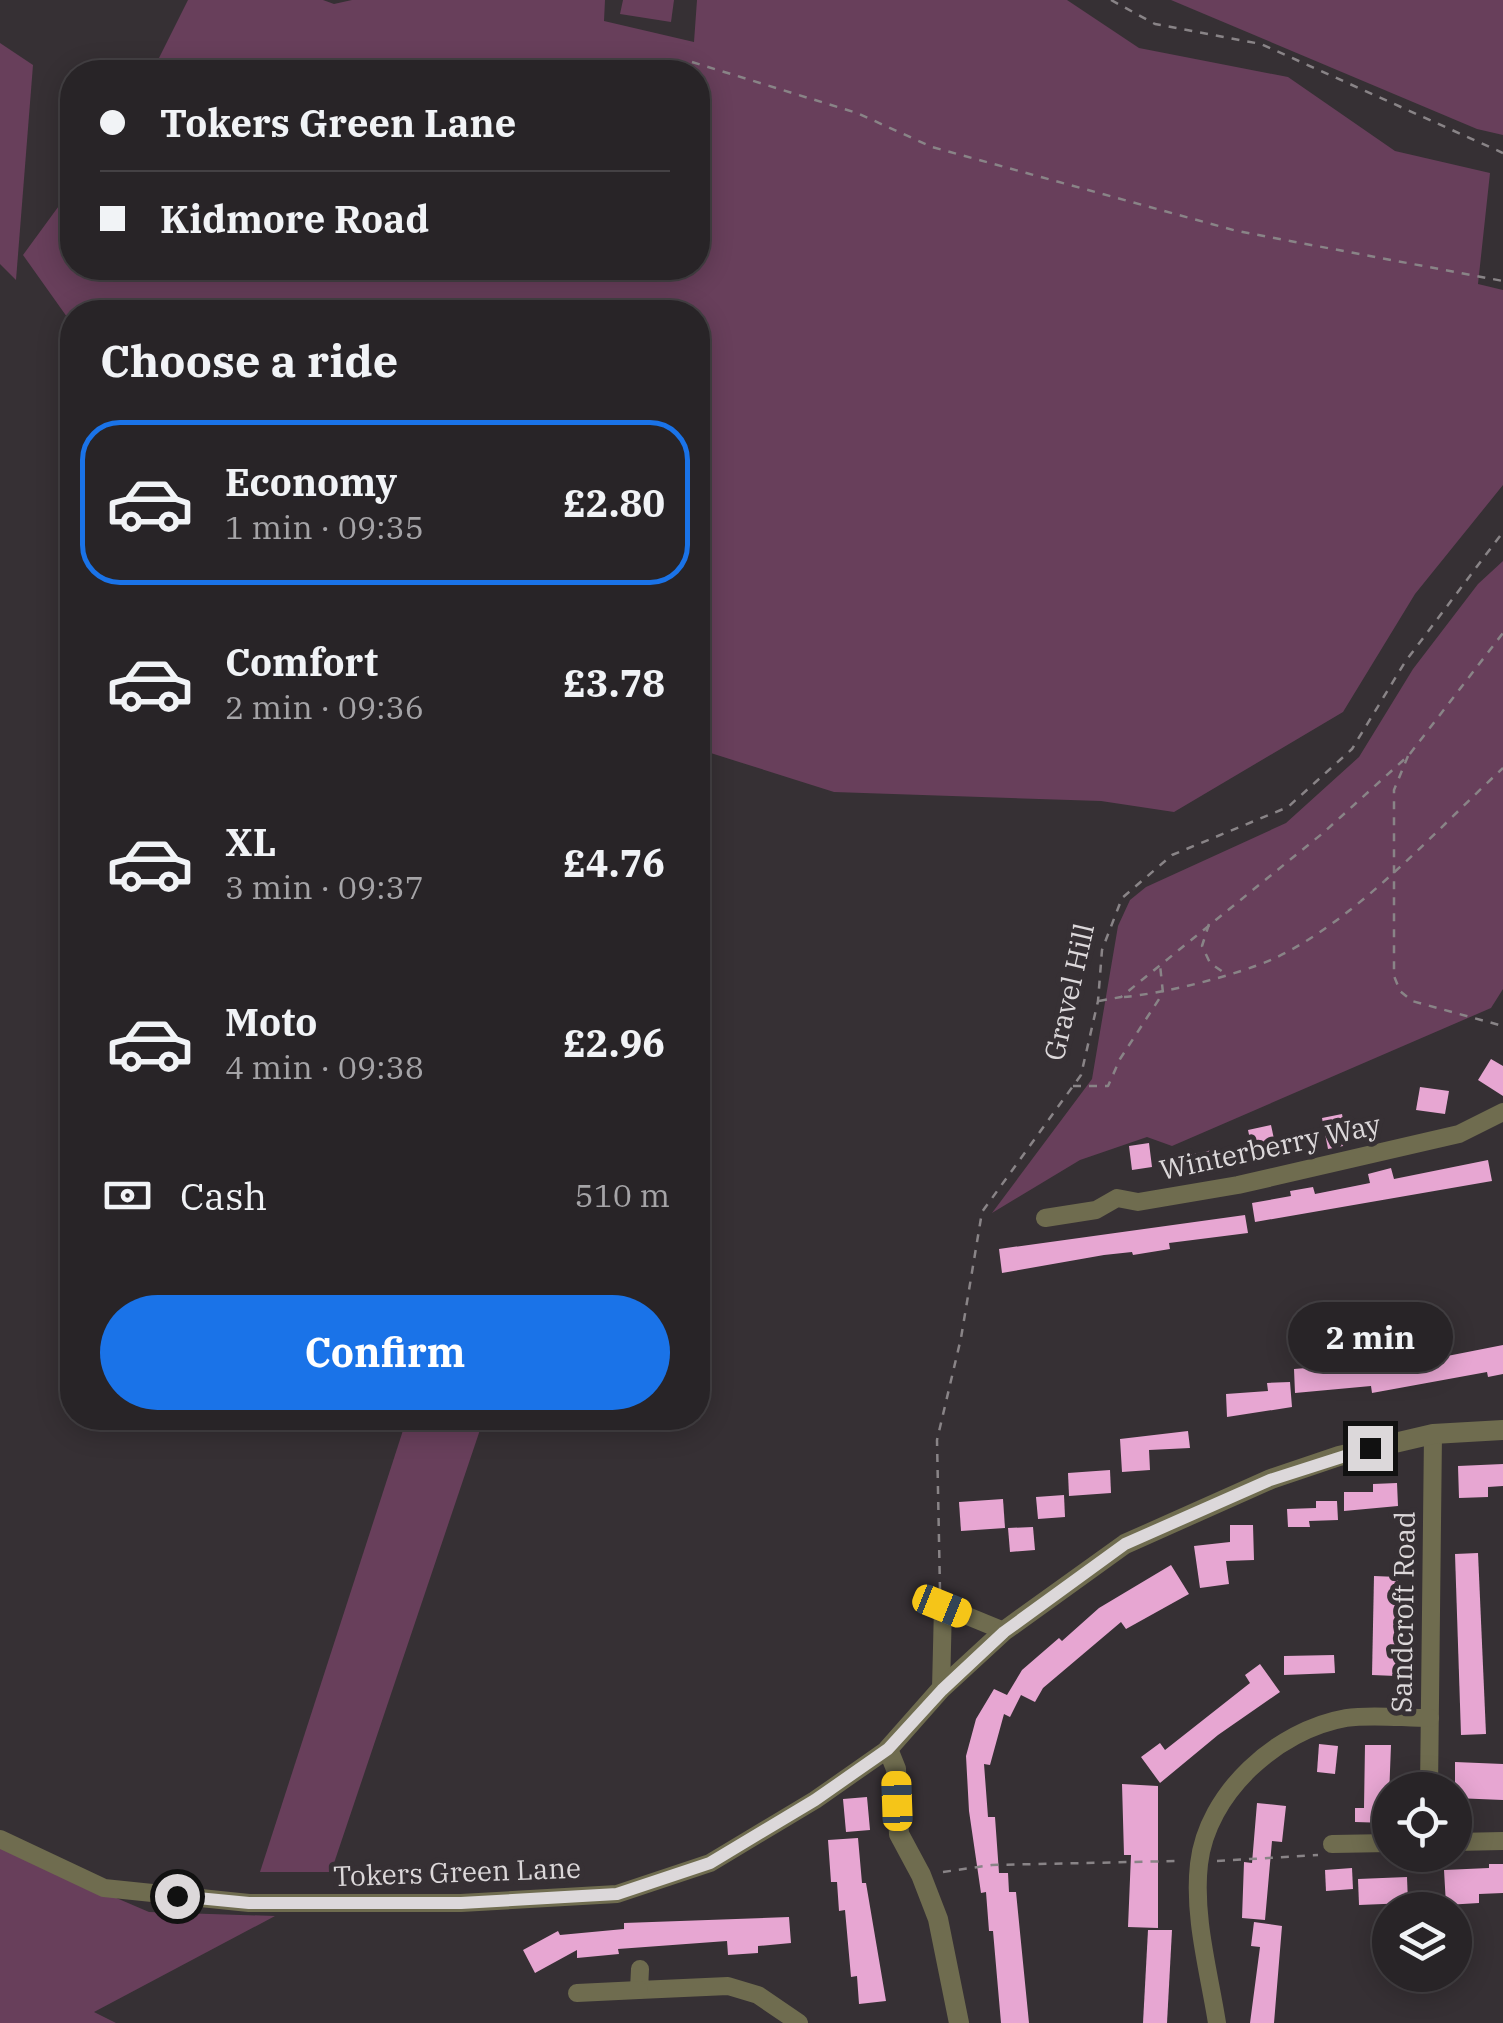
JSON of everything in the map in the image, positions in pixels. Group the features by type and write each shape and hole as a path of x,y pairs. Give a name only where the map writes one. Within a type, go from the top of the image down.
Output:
{"street":[{"name":"Winterberry Way","path":"1046,1218 1096,1210 1117,1198 1138,1202 1238,1185 1459,1134 1503,1112"},
{"path":"959,2023 938,1919 921,1874 898,1834 896,1769 888,1749 942,1690 1004,1632 1125,1544 1270,1480 1339,1456 1432,1434 1503,1430"},
{"name":"Sandcroft Road","path":"1429,1772 1432,1434"},
{"path":"942,1690 942,1606 1004,1632"},
{"path":"1218,2023 1198,1899 1199,1862 1214,1814 1254,1763 1301,1732 1347,1718 1430,1718"},
{"name":"Tokers Green Lane","path":"0,1839 104,1888 249,1903 461,1903 617,1894 710,1863 815,1800 888,1749"},
{"path":"1472,1842 1503,1841"},
{"path":"1332,1844 1372,1843"},
{"path":"639,1990 640,1969"},
{"path":"577,1993 728,1986 758,1995 799,2023"}],"path":[{"path":"1110,0 1155,24 1261,44 1503,153"},
{"path":"710,68 857,113 932,147 1237,231 1503,281"},
{"name":"Gravel Hill","path":"942,1606 937,1440 961,1338 982,1212 1081,1075 1098,1001 1102,950 1122,898 1172,855 1288,807 1352,749 1406,662 1503,532"},
{"path":"1120,997 1323,833 1408,754 1503,633"},
{"path":"1408,754 1394,790 1394,976 1400,991 1412,1000 1503,1026"},
{"path":"1098,1001 1163,993 1272,959 1339,918 1503,768"},
{"path":"1209,923 1202,946 1210,963 1224,973"},
{"path":"1073,1086 1108,1086 1120,1059 1163,993 1160,964"},
{"path":"921,1874 992,1866 1316,1857 1332,1844"}],"shaded area":[{"path":"188,0 323,0 334,4 352,0 605,0 604,21 694,42 697,0 1067,0 1139,48 1288,77 1395,151 1490,173 1478,284 1503,290 1503,485 1415,594 1343,712 1174,812 1101,801 834,792 710,753 710,300 60,300 60,307 23,255 60,204 60,280 710,280 710,60 158,60"},
{"path":"623,0 674,0 671,22 620,14"},
{"path":"1171,0 1503,0 1503,135 1477,129"},
{"path":"0,43 33,65 16,280 0,264"},
{"path":"1503,561 1503,989 1491,1008 1172,1146 1147,1137 1080,1160 992,1213 1092,1079 1118,926 1130,900 1146,887 1286,823 1359,757 1413,669 1478,584"},
{"path":"403,1430 480,1430 331,1872 260,1872"},
{"path":"0,1848 149,1912 275,1916 94,2012 116,2023 0,2023"}],"building":[{"path":"1491,1059 1503,1066 1503,1096 1478,1080"},
{"path":"1420,1087 1449,1091 1445,1114 1416,1110"},
{"path":"1342,1114 1348,1145 1328,1149 1322,1118"},
{"path":"1271,1125 1277,1153 1254,1158 1248,1130"},
{"path":"1149,1143 1152,1167 1132,1170 1129,1146"},
{"path":"1218,1149 1221,1170 1185,1176 1182,1156"},
{"path":"1488,1160 1492,1181 1255,1222 1252,1203 1291,1196 1290,1191 1313,1187 1315,1194 1370,1183 1368,1174 1391,1168 1394,1179"},
{"path":"1245,1215 1248,1233 1169,1243 1170,1249 1104,1255 1002,1273 999,1249"},
{"path":"1503,1345 1503,1374 1488,1377 1487,1372 1372,1393 1371,1386 1295,1393 1294,1369 1355,1364 1356,1374"},
{"path":"1290,1382 1292,1407 1227,1417 1226,1394 1268,1391 1267,1383"},
{"path":"1188,1431 1190,1448 1149,1450 1150,1470 1122,1472 1120,1439"},
{"path":"1503,1464 1503,1486 1488,1487 1488,1497 1459,1498 1458,1466"},
{"path":"1110,1470 1111,1493 1069,1496 1068,1473"},
{"path":"1397,1483 1398,1506 1344,1511 1344,1492 1373,1492 1373,1484"},
{"path":"1064,1495 1065,1517 1038,1519 1036,1497"},
{"path":"1003,1499 1005,1528 961,1531 959,1502"},
{"path":"1316,1501 1337,1501 1338,1520 1309,1521 1310,1527 1288,1527 1287,1509 1316,1508"},
{"path":"1230,1525 1253,1525 1254,1560 1226,1561 1229,1584 1200,1588 1194,1546 1230,1542"},
{"path":"1033,1527 1035,1550 1010,1552 1008,1528"},
{"path":"1478,1553 1486,1734 1461,1735 1455,1554"},
{"path":"1171,1565 1189,1594 1126,1629 1121,1622 1043,1688 1035,1702 1021,1695 1010,1717 1004,1714 990,1765 984,1764 988,1817 995,1817 999,1873 1008,1873 1009,1892 1016,1892 1029,2023 1001,2023 993,1931 989,1931 986,1892 981,1893 969,1811 966,1756 976,1719 994,1689 1007,1695 1022,1670 1059,1638 1062,1641 1099,1608"},
{"path":"1374,1576 1398,1577 1396,1676 1372,1675"},
{"path":"1334,1655 1335,1673 1284,1675 1284,1656"},
{"path":"1260,1664 1280,1692 1218,1735 1160,1783 1141,1757 1160,1743 1165,1750 1250,1683 1245,1675"},
{"path":"1319,1744 1338,1746 1335,1774 1317,1772"},
{"path":"1365,1745 1391,1745 1390,1772 1372,1772 1372,1823 1355,1822 1355,1808 1364,1808"},
{"path":"1455,1762 1503,1764 1503,1800 1472,1799 1472,1772 1455,1772"},
{"path":"1122,1784 1158,1786 1158,1928 1128,1927 1131,1855 1124,1855"},
{"path":"867,1797 870,1830 846,1832 843,1799"},
{"path":"1257,1803 1286,1806 1282,1842 1272,1841 1265,1920 1242,1918 1244,1862 1252,1863"},
{"path":"858,1838 862,1883 866,1883 886,2001 859,2004 857,1976 851,1977 845,1910 839,1911 837,1882 831,1882 828,1840"},
{"path":"1489,1864 1503,1864 1503,1893 1479,1894 1479,1903 1472,1903 1472,1892 1445,1892 1444,1872 1489,1868"},
{"path":"1352,1868 1353,1889 1326,1891 1325,1870"},
{"path":"1407,1877 1408,1892 1372,1892 1372,1904 1359,1905 1358,1879"},
{"path":"789,1917 791,1943 758,1946 758,1953 728,1955 727,1941 618,1949 619,1954 577,1958 577,1950 535,1973 523,1950 558,1931 560,1935 624,1929 624,1923"},
{"path":"1254,1922 1282,1926 1274,2023 1250,2023 1260,1947 1251,1946"},
{"path":"1148,1930 1172,1930 1167,2023 1143,2023"}],"route":[{"path":"177,1896 249,1903 461,1903 617,1894 710,1863 815,1800 888,1749 942,1690 1004,1632 1125,1544 1270,1480 1370,1448"}]}
